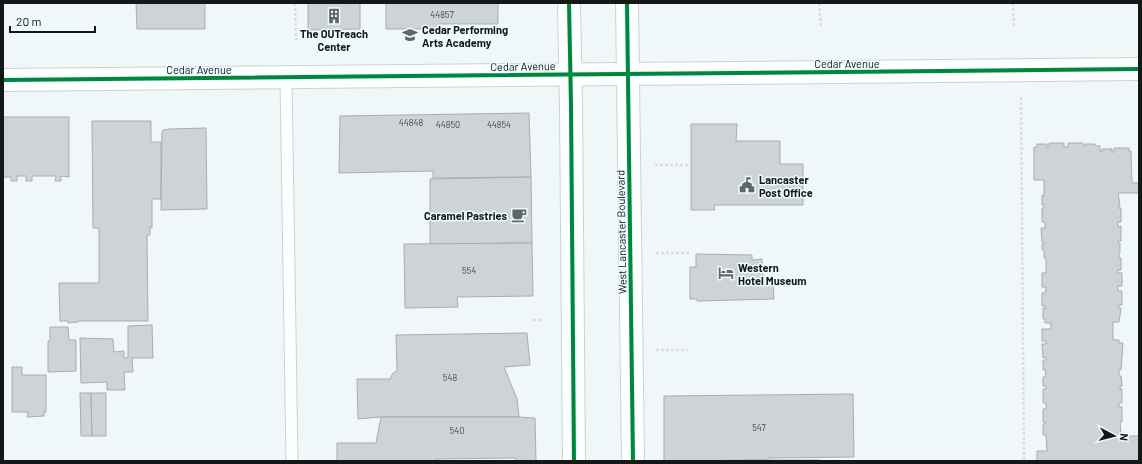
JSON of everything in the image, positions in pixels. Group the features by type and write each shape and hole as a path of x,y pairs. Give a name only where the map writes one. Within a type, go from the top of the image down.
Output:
{"street":[{"path":"569,3 571,74 574,461"},
{"name":"West Lancaster Boulevard","path":"628,3 633,461"},
{"name":"Cedar Avenue","path":"3,80 1139,68"}],"lane":[{"path":"286,78 292,461"}],"path":[{"path":"296,3 296,43"},
{"path":"819,3 821,28"},
{"path":"1013,3 1014,28"},
{"path":"1021,97 1024,461"},
{"path":"655,165 691,165"},
{"path":"656,253 689,253"},
{"path":"533,320 541,320"},
{"path":"632,351 688,350"}],"building":[{"path":"136,3 205,3 205,29 137,29"},
{"name":"The OUTreach Center","path":"308,3 360,3 360,29 308,30"},
{"path":"386,3 498,3 498,24 439,24 439,29 386,29"},
{"path":"529,113 531,177 433,178 433,171 339,173 340,116"},
{"path":"3,117 69,117 69,177 61,176 61,181 55,181 56,176 32,176 32,181 26,181 26,176 17,176 17,181 11,181 11,177 3,177"},
{"path":"92,121 151,121 151,142 161,142 161,199 152,199 152,228 150,227 150,235 147,235 148,321 79,321 68,323 68,321 60,321 59,283 99,283 99,228 93,228"},
{"name":"Lancaster Post Office","path":"691,124 737,124 736,141 780,141 780,164 803,164 803,205 714,205 715,210 691,210"},
{"path":"206,128 207,209 161,210 163,130"},
{"path":"1049,143 1064,143 1064,147 1068,147 1068,143 1083,143 1083,146 1085,146 1085,144 1095,144 1096,146 1100,146 1100,151 1102,152 1102,149 1112,149 1112,152 1114,152 1114,148 1129,148 1129,151 1131,151 1132,183 1139,183 1139,193 1118,193 1120,205 1118,208 1121,208 1121,222 1118,222 1118,227 1121,226 1121,241 1118,241 1119,244 1120,243 1119,258 1121,258 1121,270 1118,270 1118,273 1122,273 1122,286 1118,286 1118,291 1122,291 1122,305 1119,305 1119,309 1121,308 1119,322 1113,322 1113,340 1119,340 1119,343 1123,343 1121,370 1119,369 1119,376 1121,376 1122,386 1120,386 1120,389 1122,389 1122,403 1119,403 1119,407 1122,407 1120,436 1139,436 1139,461 1037,461 1037,451 1047,451 1046,435 1043,435 1043,424 1046,422 1043,422 1043,409 1046,409 1046,403 1043,403 1043,389 1046,389 1046,386 1043,386 1043,377 1045,377 1046,370 1043,370 1043,360 1046,360 1046,357 1043,358 1042,344 1046,344 1046,341 1042,341 1042,329 1051,329 1051,323 1045,323 1045,319 1043,319 1043,308 1045,309 1045,306 1042,306 1042,293 1045,293 1046,287 1042,287 1042,273 1046,273 1046,258 1044,258 1044,250 1042,250 1042,244 1045,244 1042,242 1041,228 1045,228 1045,222 1042,222 1042,208 1044,208 1044,205 1042,205 1042,195 1044,196 1044,180 1034,180 1034,147 1037,147 1037,144 1047,144 1047,147 1049,147"},
{"path":"531,177 532,243 430,244 430,179"},
{"path":"532,243 533,296 457,297 458,307 405,308 404,244"},
{"name":"Western Hotel Museum","path":"696,254 752,255 752,260 762,259 763,279 773,279 774,299 697,301 697,299 690,299 690,267 696,267"},
{"path":"152,325 153,358 132,358 133,372 124,372 125,390 107,390 107,382 81,383 80,338 113,339 114,352 124,351 124,358 128,358 128,326"},
{"path":"50,327 68,327 69,340 76,340 76,371 48,372 48,341 50,341"},
{"path":"527,333 530,365 504,367 517,399 519,417 381,417 358,419 357,379 390,379 393,373 397,371 396,335"},
{"path":"12,367 22,367 22,375 46,375 46,412 44,412 44,416 27,417 28,412 12,412"},
{"path":"80,393 91,393 92,436 81,436"},
{"path":"91,393 106,393 106,436 92,436"},
{"path":"853,394 854,457 664,461 664,396"},
{"path":"381,417 535,418 536,461 516,461 516,458 436,459 436,461 337,461 337,443 376,443"},
{"path":"768,460 820,461 664,461"}],"cycle path":[{"path":"569,3 574,461"},
{"path":"627,3 633,461"},
{"path":"3,80 1139,69"}],"place":[{"name":"The OUTreach Center","path":"334,16"},
{"name":"Cedar Performing Arts Academy","path":"410,35"},
{"name":"Lancaster Post Office","path":"747,185"},
{"name":"Caramel Pastries","path":"519,215"},
{"name":"Western Hotel Museum","path":"726,273"}]}
